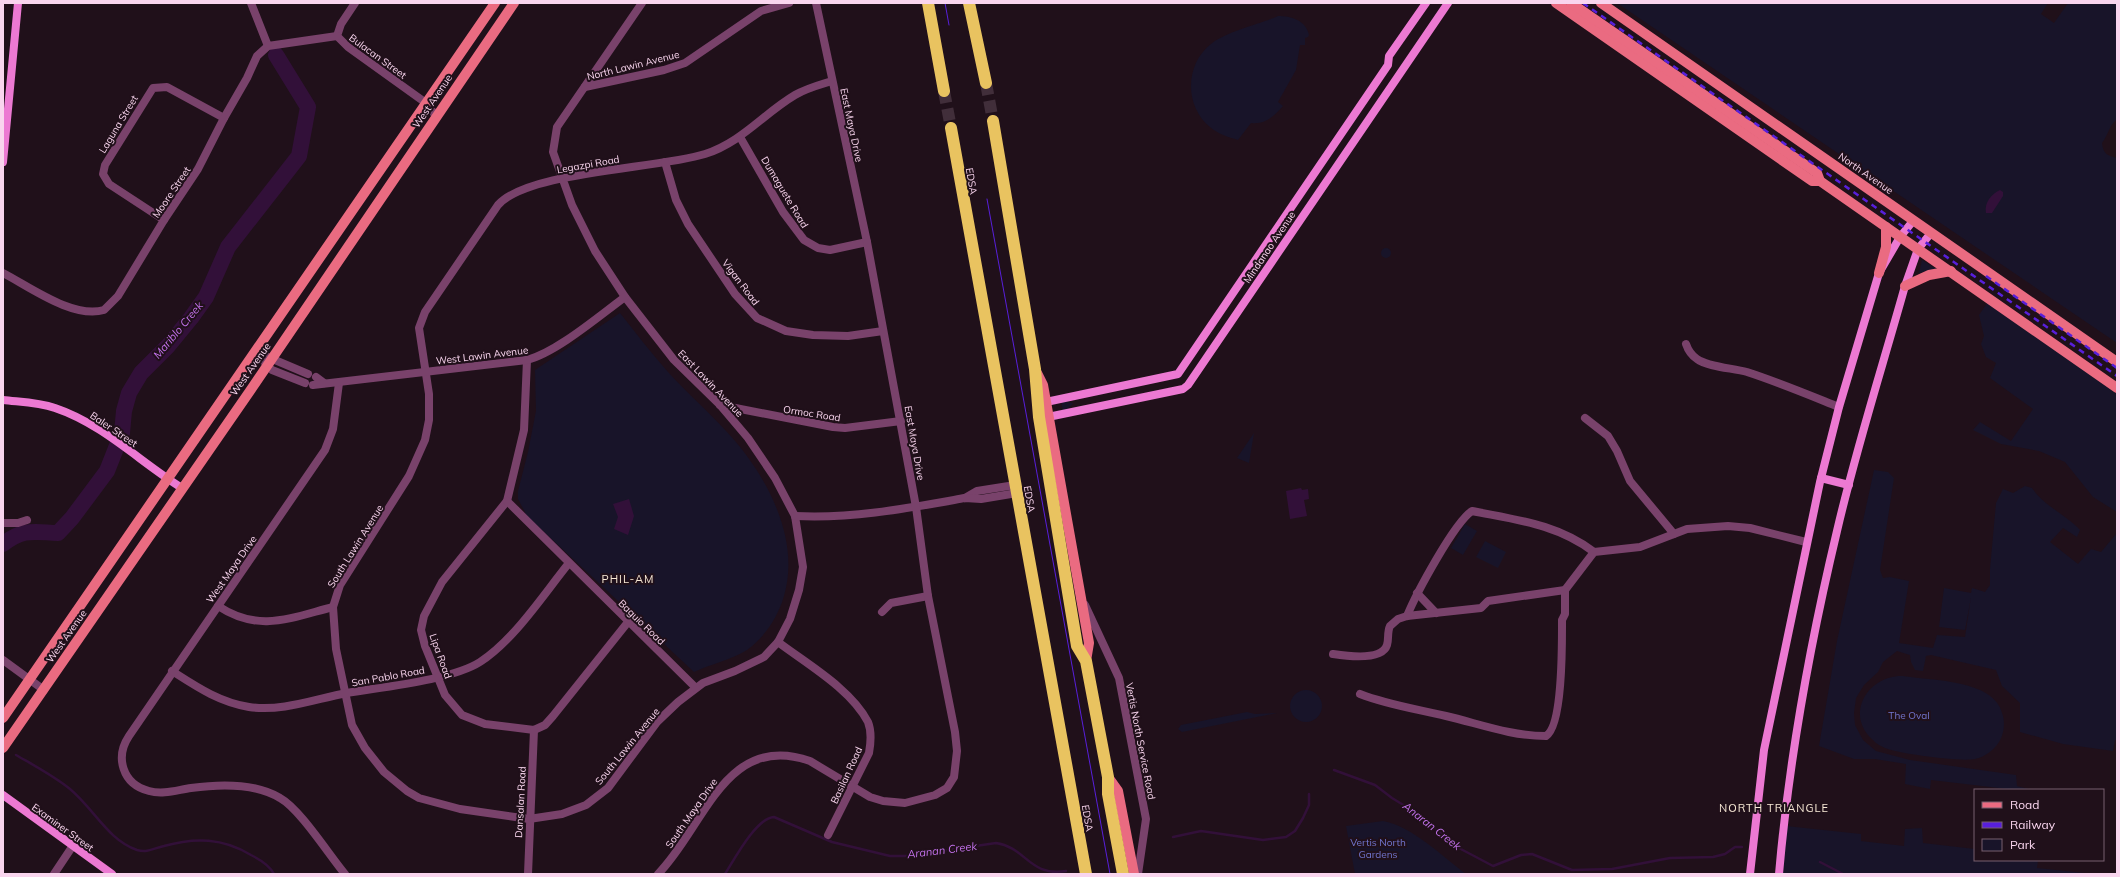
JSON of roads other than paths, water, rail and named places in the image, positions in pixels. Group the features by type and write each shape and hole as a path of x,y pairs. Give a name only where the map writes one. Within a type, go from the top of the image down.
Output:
{"highway":[{"path":"928,3 944,90"},
{"path":"969,3 986,83"},
{"path":"993,121 1035,369 1039,417 1077,646 1086,661 1108,777 1108,794 1123,874"},
{"name":"EDSA","path":"951,128 1086,874"}],"main road":[{"name":"West Avenue","path":"3,718 495,3"},
{"name":"West Avenue","path":"3,748 514,3"},
{"path":"1556,3 1581,15 1687,84 1817,173 1820,181 2117,388"},
{"path":"1571,3 1581,15"},
{"name":"North Avenue","path":"1601,3 2117,362"},
{"path":"1616,39 1700,104 1812,181 1820,181"},
{"path":"1687,84 1690,96"},
{"path":"1700,104 1718,106"},
{"path":"1879,273 1886,247 1886,227"},
{"path":"325,250 339,260"},
{"path":"1905,286 1929,275 1951,271"},
{"path":"1035,369 1043,385 1089,643 1086,661"},
{"path":"1108,777 1118,791 1134,874"}],"street":[{"path":"3,162 18,3"},
{"path":"251,3 268,46 338,36"},
{"name":"Bulacan Street","path":"355,3 341,24 338,36 348,47 426,103 436,116"},
{"name":"East Lawin Avenue","path":"642,3 557,127 554,138 553,152 572,205 595,251 625,297 674,360 720,405 752,444 775,478 795,516"},
{"name":"North Lawin Avenue","path":"584,87 664,70 685,63 751,16 768,8 789,3"},
{"name":"East Maya Drive","path":"816,3 867,242 884,331 916,507 928,596 955,732 956,766 954,777 944,791 904,803 883,801 870,797 854,787"},
{"name":"Mindanao Avenue","path":"1048,417 1183,389 1188,385 1448,3"},
{"name":"Mindanao Avenue","path":"1046,402 1178,374 1388,65 1389,56 1424,4"},
{"name":"Moore Street","path":"3,273 65,306 85,312 104,310 118,296 164,220 201,164 224,118 247,78 257,56 268,46"},
{"name":"Legazpi Road","path":"426,371 420,335 420,323 425,312 498,205 507,197 562,178 666,162 705,154 740,137 794,95 806,89 832,81"},
{"name":"Laguna Street","path":"164,220 109,184 103,174 105,165 153,88 167,87 224,118"},
{"name":"Dumaguete Road","path":"740,137 783,212 804,240 818,248 830,250 867,242"},
{"name":"Vigan Road","path":"666,162 676,200 688,224 734,294 757,318 786,331 813,335 848,336 884,331"},
{"path":"1750,874 1764,754 1806,542 1821,478 1839,407 1879,273 1900,237 1913,220"},
{"path":"1779,874 1793,756 1807,668 1837,531 1905,286 1918,249 1931,233"},
{"name":"West Lawin Avenue","path":"255,352 283,375 309,384 339,383 426,371 527,360 538,357 580,330 625,297"},
{"path":"1686,344 1689,352 1697,359 1710,365 1746,372 1839,407"},
{"name":"Lipa Road","path":"527,360 524,430 507,501 442,582 424,616 422,623 422,638 437,677 449,702 462,716 485,724 534,730"},
{"name":"West Lawin Avenue","path":"269,362 312,375 324,383"},
{"name":"South Lawin Avenue","path":"426,371 429,394 429,420 418,456 409,476 340,585 333,607 336,649 344,694 352,725 365,748 384,772 407,791 419,798 460,809 529,819 562,814 586,805 596,798 608,788 657,722 696,688 703,683 753,663 764,657 778,642 797,598 803,568 795,516"},
{"name":"West Maya Drive","path":"339,383 333,429 325,450 172,671 125,742 120,758 129,778 149,791 170,792 215,786 232,786 264,791 280,798 294,809 345,874"},
{"path":"1082,395 1080,401 1084,409"},
{"name":"Baler Street","path":"3,400 53,407 81,419 113,439 168,480 182,488"},
{"name":"Ormoc Road","path":"720,405 833,427 845,428 901,421"},
{"path":"1585,418 1608,436 1617,451 1630,481 1674,534"},
{"path":"1821,478 1849,485"},
{"path":"795,516 830,517 916,507 965,498 977,491 1016,489"},
{"name":"Baguio Road","path":"507,501 696,688"},
{"path":"1407,616 1417,593 1461,521 1472,511 1543,525 1561,531 1579,540 1594,552 1640,547 1687,530 1728,526 1750,528 1806,542"},
{"path":"3,524 18,523 27,520"},
{"path":"1360,694 1381,702 1448,716 1489,728 1528,736 1546,736 1552,730 1561,684 1562,620 1565,614 1565,590 1594,552"},
{"name":"San Pablo Road","path":"172,671 213,696 249,707 287,706 437,677 478,663 494,652 569,563"},
{"path":"1333,654 1355,657 1384,651 1387,645 1390,626 1398,619 1407,616 1481,608 1488,601 1565,590"},
{"path":"1417,593 1436,613"},
{"name":"Vertis North Service Road","path":"1080,595 1119,678 1146,819 1138,874"},
{"path":"882,612 891,603 928,596"},
{"path":"218,606 238,618 268,622 333,607"},
{"path":"534,730 545,725 553,716 628,622"},
{"name":"Basilan Road","path":"778,642 843,691 867,722 872,740 869,753 854,787 828,835"},
{"path":"3,660 44,690"},
{"name":"Dansalan Road","path":"528,874 529,819 534,730"},
{"name":"South Maya Drive","path":"658,874 673,857 712,798 728,779 745,764 764,758 787,756 800,757 810,761 854,787"},
{"name":"Examiner Street","path":"3,795 72,847 112,874"},
{"path":"54,874 72,847"}],"waterway":[{"name":"Mariblo Creek","path":"3,544 23,533 58,533 72,518 107,471 122,433 124,411 129,393 141,373 168,346 191,318 206,297 228,247 299,156 308,107 276,55"},
{"name":"Aranan Creek","path":"16,755 64,784 79,797 109,832 127,845 137,850 151,850 187,841 198,840 219,842 240,849 267,866 274,874"},
{"name":"Anaran Creek","path":"1334,770 1375,785 1392,798 1418,814 1457,847 1493,866 1521,855 1532,854 1572,870 1612,869 1670,858 1713,857 1725,854 1735,847 1742,847"},
{"name":"Anaran Creek","path":"1173,837 1201,831 1263,840 1286,837 1295,831 1303,818 1309,805 1309,794"},
{"name":"Aranan Creek","path":"725,874 753,832 760,824 767,819 774,817 832,842 890,856 907,856 996,843 1014,850 1044,870 1054,872 1066,871"},
{"name":"Anaran Creek","path":"1820,862 1843,874"}],"tunnel":[{"path":"986,83 993,121"},
{"path":"944,91 951,128"}],"tram line":[{"path":"945,3 949,25"},
{"path":"987,199 1110,874"}],"railway":[{"path":"1583,3 2117,376"},
{"path":"1986,276 2117,368"}],"district":[{"name":"PHIL-AM","path":"628,579"},
{"name":"NORTH TRIANGLE","path":"1774,808"}],"park label":[{"name":"The Oval","path":"1909,715"},
{"name":"Vertis North Gardens","path":"1378,848"}]}
